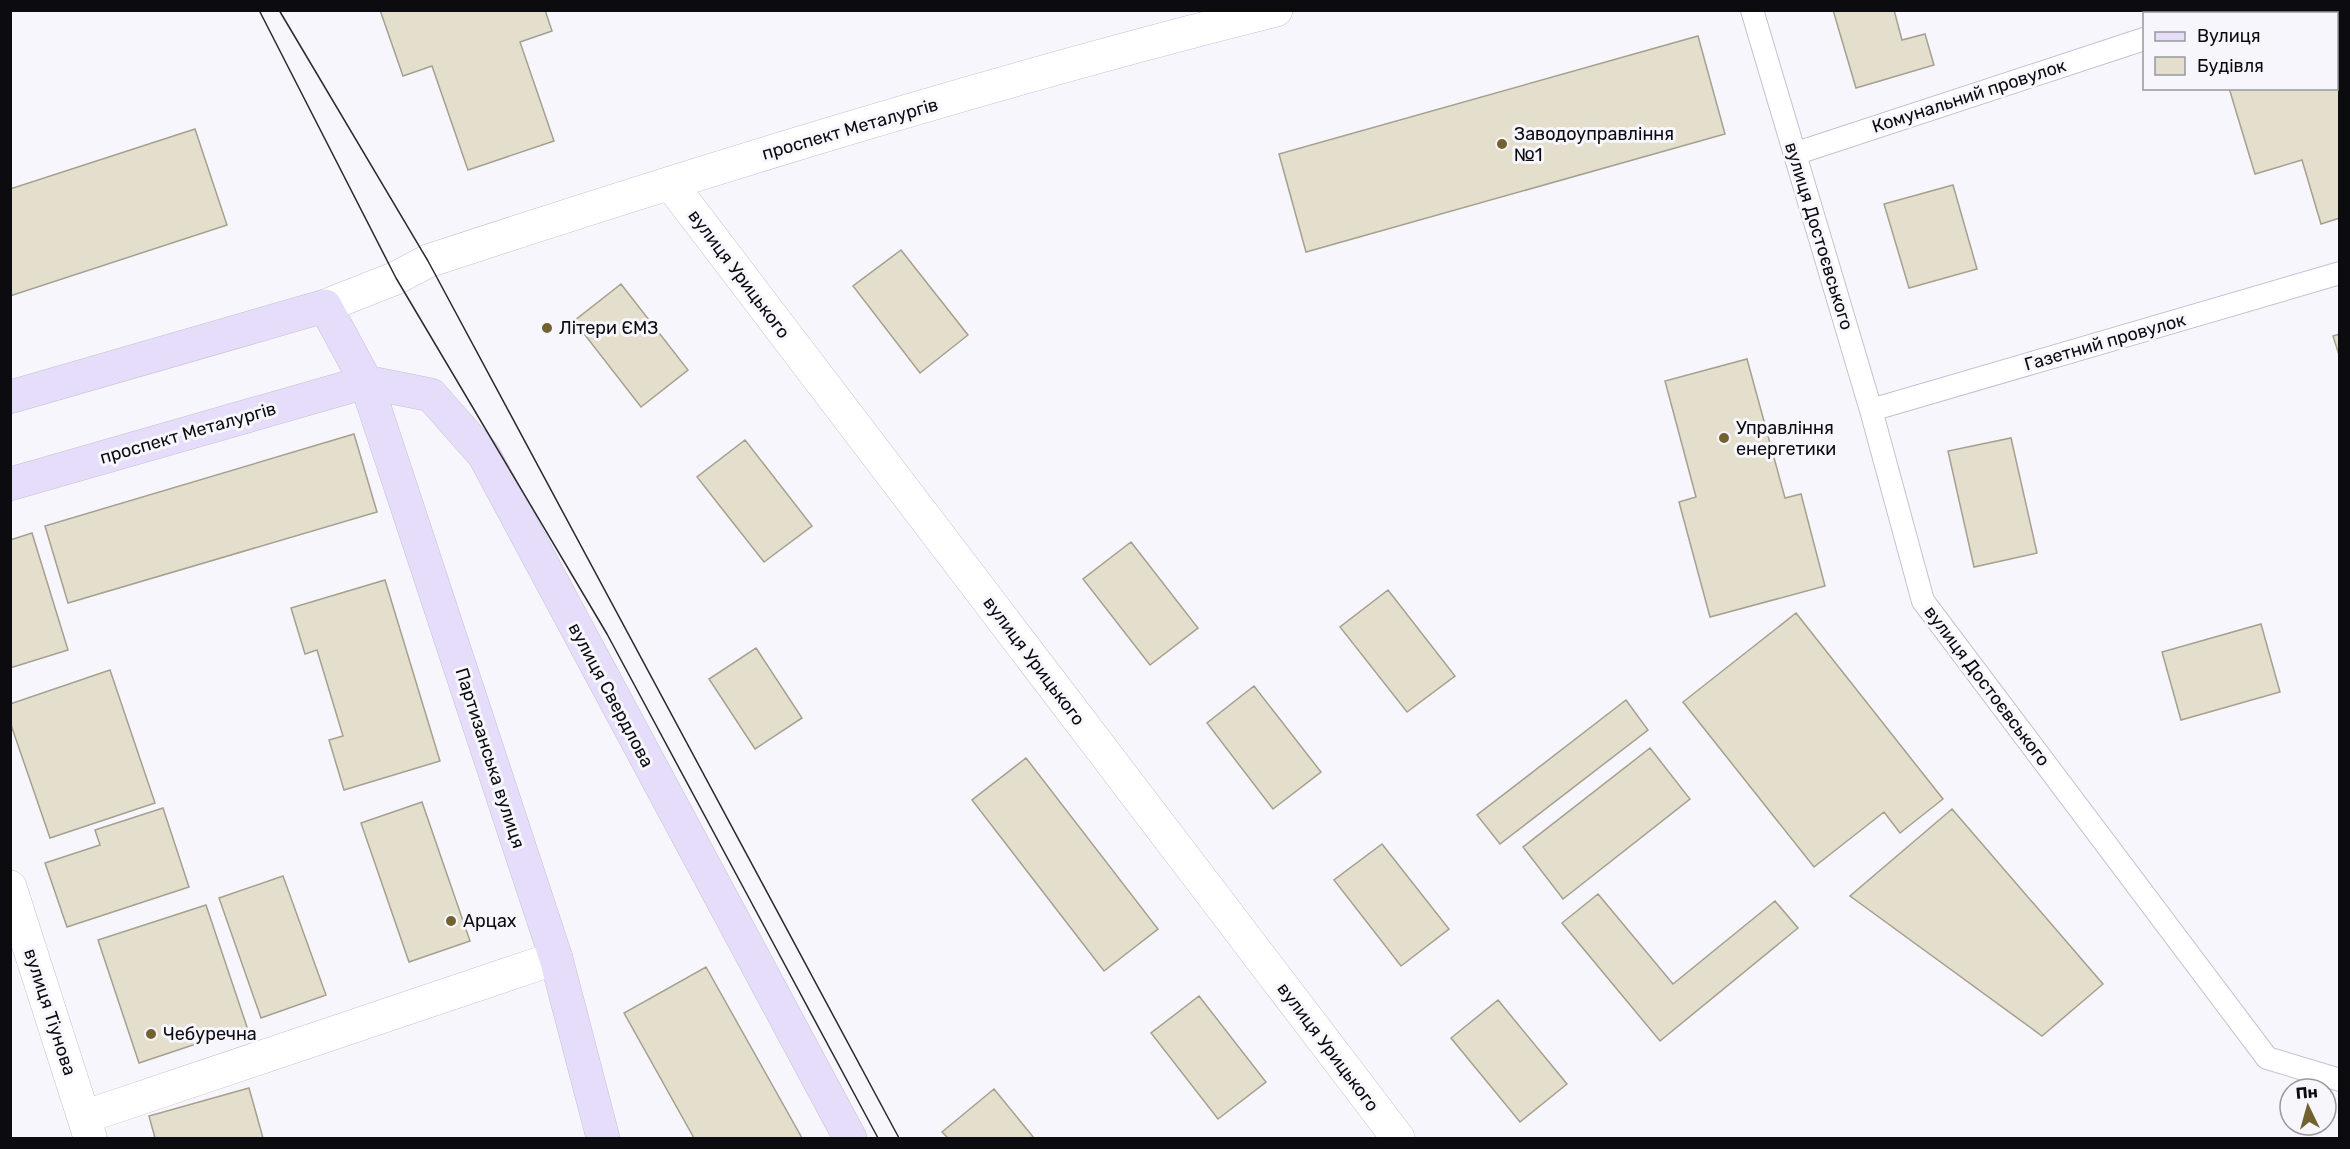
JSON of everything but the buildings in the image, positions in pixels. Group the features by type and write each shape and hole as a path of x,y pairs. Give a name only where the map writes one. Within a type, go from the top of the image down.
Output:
{"street":[{"name":"проспект Металургів","path":"325,306 396,278 428,261 670,183 1124,48 1275,10"},
{"name":"вулиця Урицького","path":"670,183 1398,1138"},
{"path":"10,397 325,306 366,382"},
{"name":"проспект Металургів","path":"10,484 366,382"},
{"name":"Партизанська вулиця","path":"366,382 556,958 603,1138"},
{"name":"вулиця Свердлова","path":"366,382 431,395 483,455 850,1138"},
{"name":"вулиця Тіунова","path":"10,886 87,1128"},
{"path":"87,1128 556,958"}],"lane":[{"name":"вулиця Достоєвського","path":"1752,10 1871,410 1923,602 2267,1058 2340,1080"},
{"name":"Комунальний провулок","path":"1794,154 2143,40"},
{"name":"Газетний провулок","path":"1871,410 2340,273"}],"tram line":[{"path":"259,10 396,278 607,634 878,1138"},
{"path":"279,10 428,261 899,1138"}],"place":[{"name":"Заводоуправління №1","path":"1502,144"},
{"name":"Літери ЄМЗ","path":"547,328"},
{"name":"Управління енергетики","path":"1724,438"},
{"name":"Арцах","path":"451,921"},
{"name":"Чебуречна","path":"151,1034"}]}
